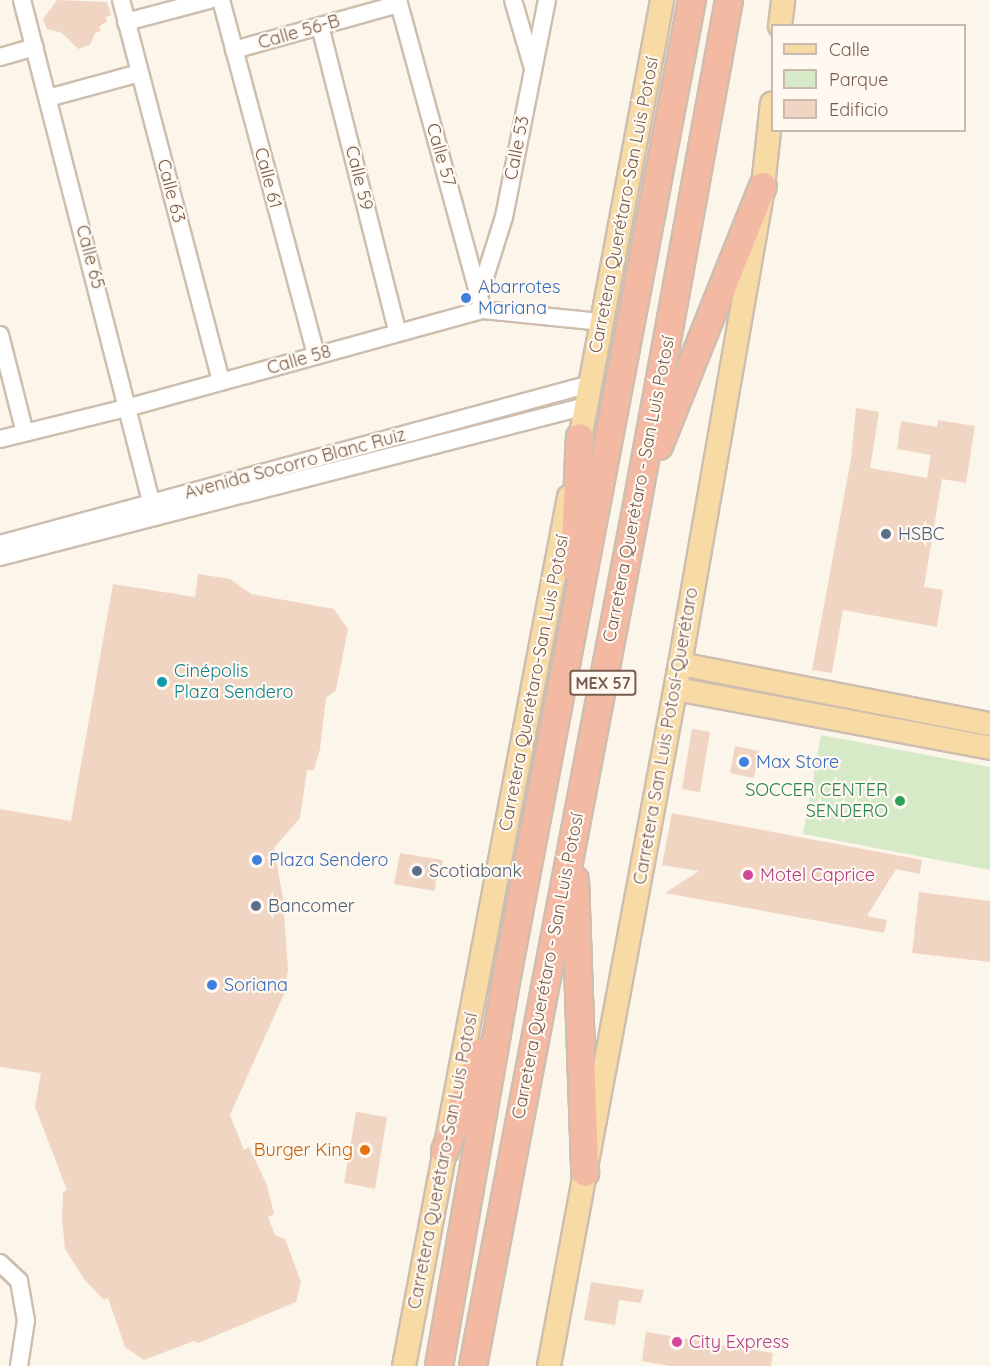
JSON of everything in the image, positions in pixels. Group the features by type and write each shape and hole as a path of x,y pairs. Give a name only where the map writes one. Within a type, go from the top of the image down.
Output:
{"highway":[{"name":"Carretera Querétaro - San Luis Potosí","path":"439,1366 504,992 693,0"},
{"name":"Carretera Querétaro - San Luis Potosí","path":"473,1366 638,500 729,0"},
{"path":"638,500 763,186"},
{"path":"570,651 580,437"},
{"path":"574,833 585,1173"},
{"path":"445,1151 504,992"}],"main road":[{"name":"Carretera Querétaro-San Luis Potosí","path":"404,1366 663,0"},
{"path":"780,24 783,0"},
{"name":"Carretera San Luis Potosí-Querétaro","path":"549,1366 676,689 763,186 771,112"},
{"path":"680,664 990,724"},
{"path":"807,714 811,688"},
{"path":"676,689 990,748"}],"street":[{"name":"Calle 65","path":"22,0 130,407 153,508"},
{"name":"Calle 63","path":"121,0 221,382"},
{"path":"126,22 209,0"},
{"name":"Calle 61","path":"220,0 316,355"},
{"path":"513,0 533,69"},
{"name":"Calle 53","path":"481,302 504,217 547,0"},
{"name":"Calle 56-B","path":"234,50 398,2"},
{"name":"Calle 57","path":"398,2 481,302"},
{"name":"Calle 59","path":"320,26 397,331"},
{"path":"0,57 35,47"},
{"path":"48,98 140,73"},
{"name":"Calle 58","path":"0,439 130,407 316,355 397,331 481,302 602,322"},
{"path":"0,335 25,433"},
{"name":"Avenida Socorro Blanc Ruiz","path":"0,557 153,508 527,402 588,395"},
{"name":"Avenida Socorro Blanc Ruiz","path":"0,544 531,419 588,395"},
{"path":"527,402 533,408 531,419"},
{"path":"0,1263 19,1281 26,1320 19,1366"}],"green space":[{"name":"SOCCER CENTER SENDERO","path":"821,735 990,767 990,870 803,834"}],"building":[{"path":"57,0 107,2 111,15 106,17 107,21 99,27 101,31 95,33 90,45 78,49 62,33 47,29 43,19"},
{"name":"HSBC","path":"856,408 879,412 870,468 927,478 931,455 897,449 901,421 937,427 938,420 975,426 966,483 942,479 924,587 943,590 937,627 843,610 832,673 812,670 851,459"},
{"path":"198,574 230,579 251,594 334,609 348,629 336,690 326,698 320,749 314,770 307,770 300,818 274,848 283,898 288,969 285,992 230,1115 244,1150 249,1147 267,1185 274,1214 268,1217 275,1235 285,1239 301,1282 296,1302 198,1343 194,1341 144,1360 125,1347 108,1298 104,1300 84,1279 65,1249 62,1218 63,1192 67,1190 35,1107 41,1073 0,1067 0,809 71,821 113,584 195,597"},
{"path":"692,729 710,732 700,792 682,789"},
{"name":"Max Store","path":"735,746 759,751 754,778 730,773"},
{"path":"672,813 922,860 920,874 896,869 867,916 887,920 884,933 665,893 699,871 662,865"},
{"name":"Scotiabank","path":"400,853 443,860 441,872 437,870 435,891 394,884"},
{"path":"919,892 990,901 990,962 912,953"},
{"name":"Burger King","path":"356,1112 387,1117 375,1189 344,1183"},
{"path":"591,1282 644,1290 641,1303 619,1300 615,1325 584,1320"},
{"name":"City Express","path":"646,1332 773,1353 771,1366 670,1366 642,1361"}],"place":[{"name":"Abarrotes Mariana","path":"466,298"},
{"name":"HSBC","path":"886,534"},
{"name":"Cinépolis Plaza Sendero","path":"162,682"},
{"name":"Max Store","path":"744,762"},
{"name":"SOCCER CENTER SENDERO","path":"900,801"},
{"name":"Plaza Sendero","path":"257,860"},
{"name":"Scotiabank","path":"417,871"},
{"name":"Motel Caprice","path":"748,875"},
{"name":"Bancomer","path":"256,906"},
{"name":"Soriana","path":"212,985"},
{"name":"Burger King","path":"365,1150"},
{"name":"City Express","path":"677,1342"}]}
